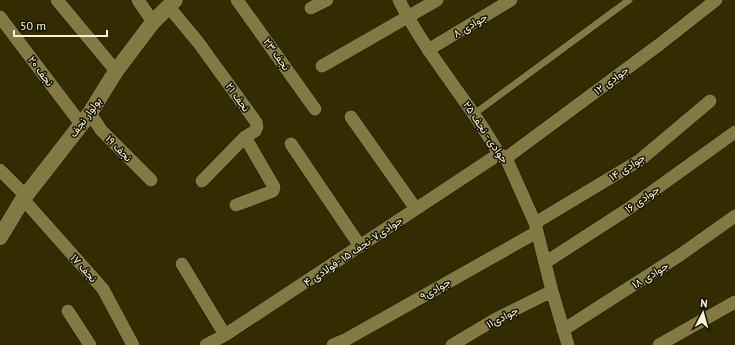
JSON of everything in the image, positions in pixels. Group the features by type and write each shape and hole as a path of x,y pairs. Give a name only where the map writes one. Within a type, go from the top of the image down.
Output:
{"street":[{"path":"57,0 116,71"},
{"path":"138,0 153,22"},
{"name":"نجف ۲۳","path":"237,0 315,109"},
{"path":"312,8 327,0"},
{"name":"جوادی - نجف ۲۵","path":"399,0 407,17 428,50 502,156 536,227 546,262 552,291 568,345"},
{"path":"322,66 436,0"},
{"name":"جوادی ۸","path":"428,50 511,0"},
{"name":"جوادی ۱۲","path":"502,156 660,44 716,0"},
{"name":"بولوار نجف","path":"0,237 25,197 86,118 116,71 153,22 172,3"},
{"name":"نجف ۲۱","path":"172,3 198,42 256,122 258,127 255,131 245,137 202,181"},
{"name":"نجف ۲۰","path":"0,17 86,118"},
{"name":"جوادی ۱۴","path":"536,227 640,160 710,101"},
{"path":"351,117 416,209"},
{"name":"نجف ۱۹","path":"86,118 101,130 151,180"},
{"name":"جوادی ۱۶","path":"546,262 628,209 735,132"},
{"path":"236,205 273,191 274,187 245,137"},
{"path":"291,144 360,246"},
{"name":"جوادی۷-نجف ۱۵ -فولادی ۴","path":"206,345 225,336 416,209 502,156"},
{"name":"نجف ۱۷","path":"0,170 25,197 103,289 133,345"},
{"name":"جوادی ۱۸","path":"563,330 680,256 735,216"},
{"name":"جوادی۹","path":"332,345 347,339 536,227"},
{"path":"182,264 225,336"},
{"name":"جوادی۱۱","path":"452,345 494,320 552,291"},
{"path":"659,345 735,302"},
{"path":"68,311 90,345"}],"lane":[{"path":"474,114 629,0"}]}
